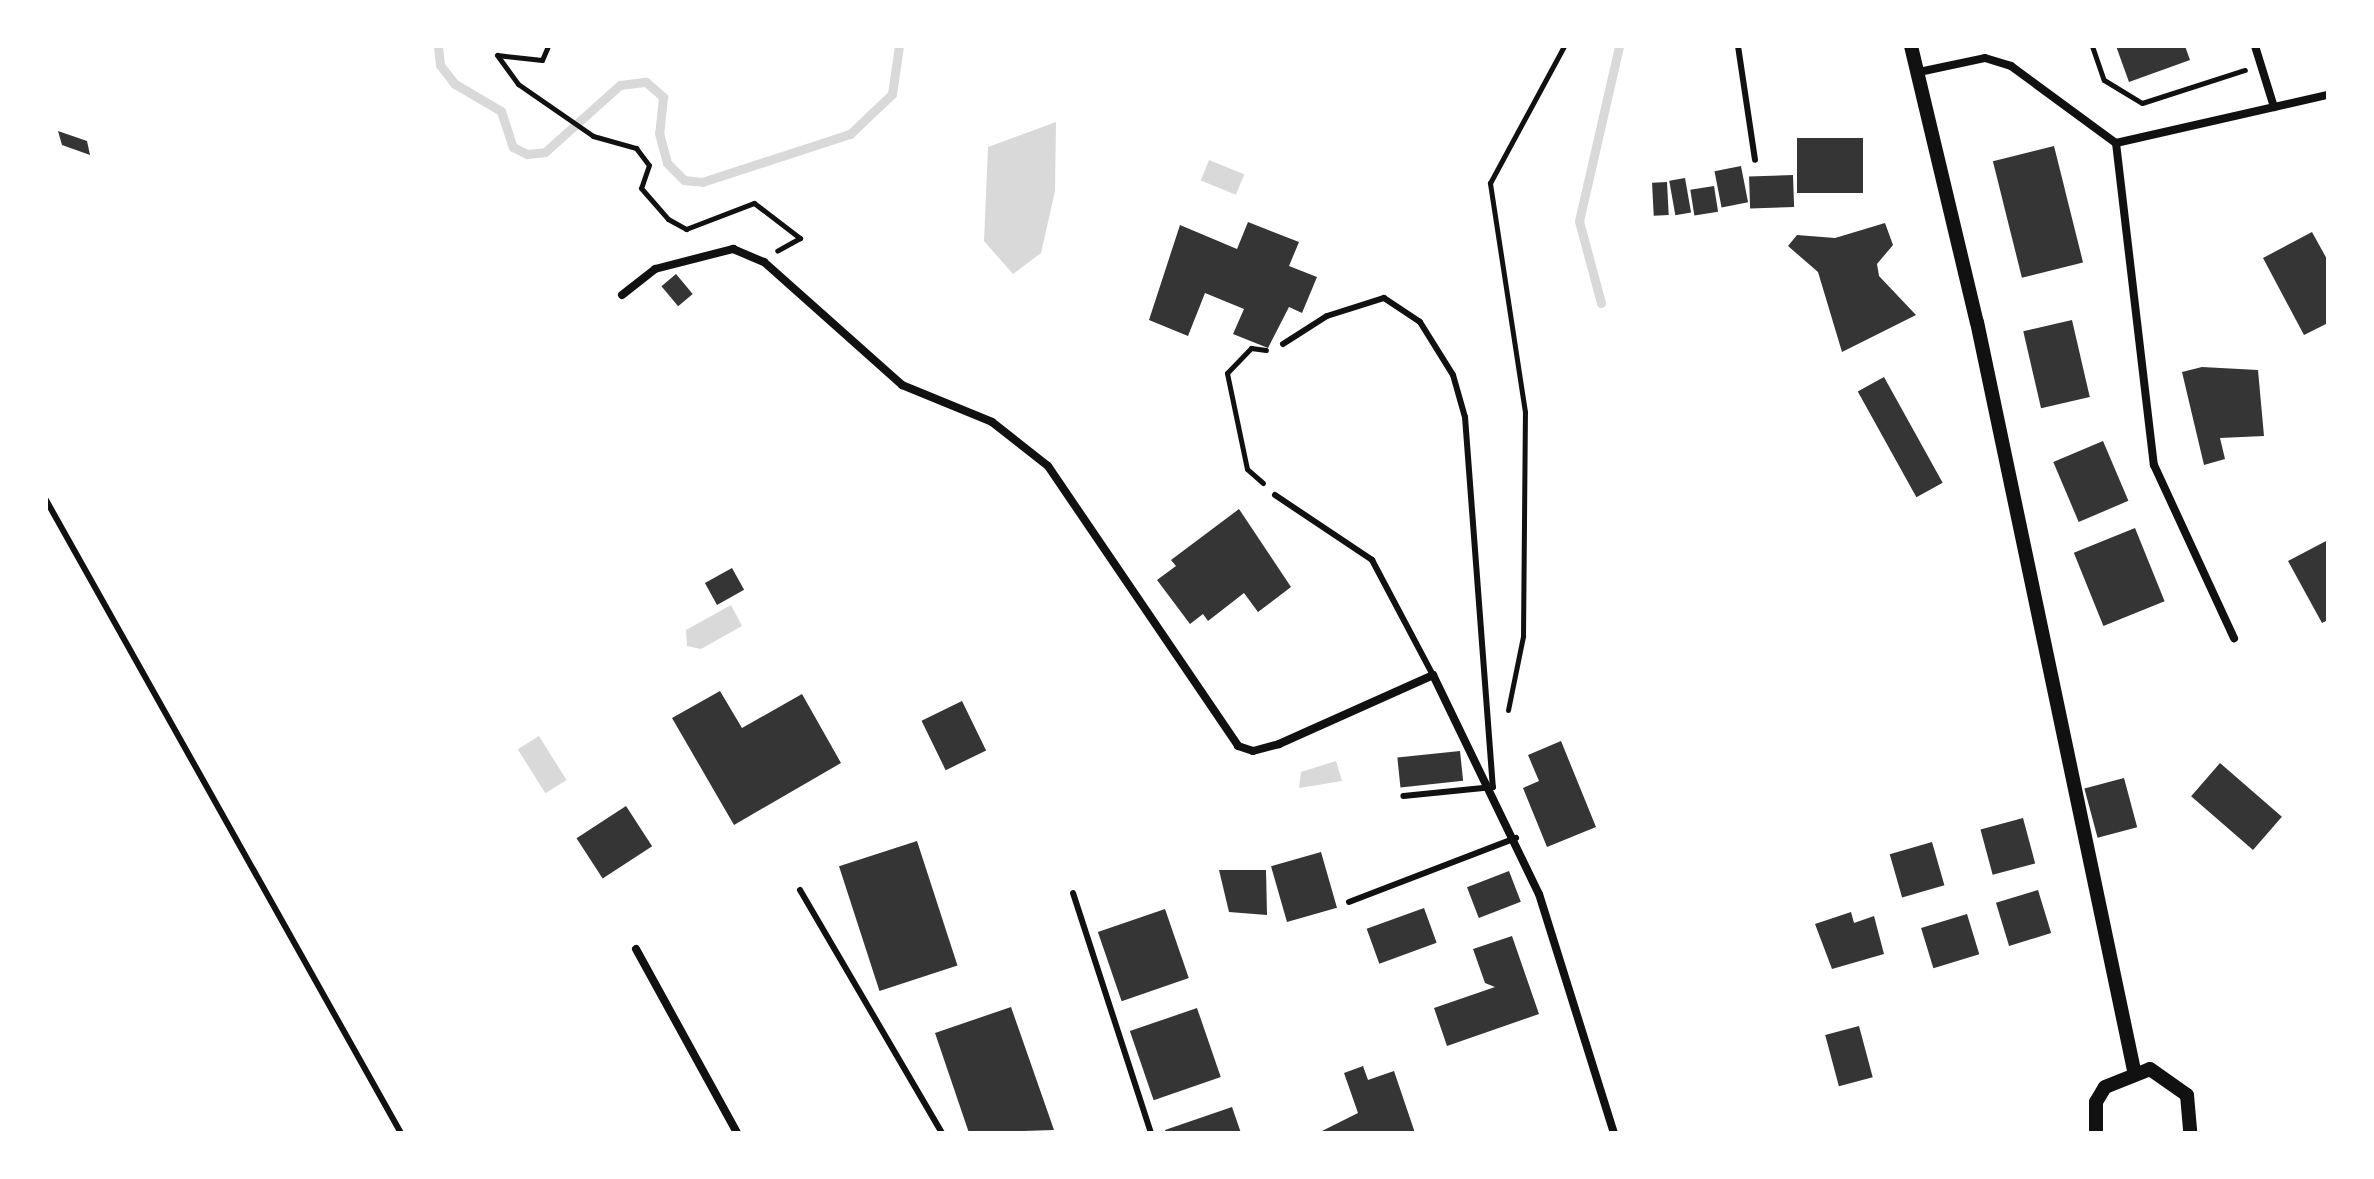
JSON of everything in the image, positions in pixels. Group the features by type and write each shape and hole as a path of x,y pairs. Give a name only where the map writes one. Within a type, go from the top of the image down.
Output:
{"street":[{"path":"1911,46 2134,1070"},
{"path":"2255,46 2274,107"},
{"path":"1919,72 1985,58 2011,66 2116,143 2154,465 2234,638"},
{"path":"2116,143 2328,95"},
{"path":"622,295 655,269 733,249 764,262 902,385 992,422 1048,466 1238,746 1279,744 1433,675 1493,787 1516,838 1568,976 1614,1133"},
{"path":"636,949 737,1133"},
{"path":"2096,1133 2096,1102 2105,1087 2134,1070 2178,1083 2192,1110 2190,1133"}],"lane":[{"path":"1738,46 1755,160"},
{"path":"1283,344 1327,316 1384,298 1420,322 1453,375 1465,417 1493,787 1403,796"},
{"path":"1275,495 1372,560 1433,675"},
{"path":"46,500 401,1133"},
{"path":"1349,902 1516,838"},
{"path":"800,890 942,1133"},
{"path":"1073,893 1151,1133"}],"path":[{"path":"548,46 542,60 497,55 518,84 593,136 636,148 649,165 641,188 668,219 686,229 754,203 800,238 786,244"},
{"path":"1505,727 1523,636 1525,412 1490,183 1564,46"},
{"path":"2092,46 2104,80 2142,103 2260,64"},
{"path":"1275,495 1247,469 1227,373 1251,348 1283,344"}],"shaded area":[{"path":"1056,122 1055,191 1041,253 1013,274 984,241 988,147"},
{"path":"1209,160 1244,174 1236,195 1201,180"},
{"path":"731,605 742,626 701,649 687,646 686,630"},
{"path":"539,736 567,780 545,793 518,749"},
{"path":"1336,761 1342,781 1299,788 1301,772"}],"building":[{"path":"2116,46 2185,46 2190,60 2129,82"},
{"path":"58,131 87,141 90,155 62,145"},
{"path":"1797,138 1863,138 1863,193 1797,193"},
{"path":"2054,146 2083,262 2022,278 1993,161"},
{"path":"1741,166 1748,202 1722,207 1714,171"},
{"path":"1793,175 1794,207 1750,209 1749,177"},
{"path":"1685,178 1691,212 1675,215 1669,181"},
{"path":"1667,182 1669,215 1654,216 1652,183"},
{"path":"1714,186 1718,212 1694,215 1690,190"},
{"path":"1248,222 1299,242 1289,266 1317,277 1302,313 1289,307 1268,348 1233,334 1244,309 1205,293 1188,336 1149,320 1180,225 1237,249"},
{"path":"1885,223 1893,245 1877,264 1879,276 1916,315 1842,352 1818,272 1788,246 1797,235 1835,238"},
{"path":"2312,232 2328,261 2328,323 2304,335 2263,258"},
{"path":"676,274 693,294 678,306 661,286"},
{"path":"2072,320 2090,397 2041,408 2023,331"},
{"path":"2202,367 2258,370 2264,436 2220,438 2225,459 2204,465 2182,372"},
{"path":"1884,377 1943,483 1916,497 1858,392"},
{"path":"2103,441 2128,501 2079,522 2053,462"},
{"path":"1239,509 1291,587 1258,612 1244,593 1208,621 1203,614 1190,624 1157,580 1176,566 1171,560"},
{"path":"2135,528 2165,601 2103,626 2074,553"},
{"path":"2328,540 2328,620 2322,623 2288,561"},
{"path":"732,568 744,590 717,605 705,583"},
{"path":"720,691 742,728 802,694 841,763 734,825 672,718"},
{"path":"962,701 986,750 946,770 922,721"},
{"path":"1561,741 1596,827 1547,847 1523,788 1539,781 1528,755"},
{"path":"1460,751 1463,781 1400,787 1397,758"},
{"path":"2220,763 2282,817 2253,850 2191,796"},
{"path":"2124,778 2137,827 2098,838 2084,789"},
{"path":"626,806 652,846 603,878 577,838"},
{"path":"2023,818 2035,863 1993,875 1980,829"},
{"path":"917,841 957,966 879,991 839,866"},
{"path":"1932,842 1944,885 1902,897 1890,854"},
{"path":"1321,852 1337,908 1287,922 1271,866"},
{"path":"1219,870 1266,870 1267,915 1229,912"},
{"path":"1509,871 1521,902 1479,918 1467,887"},
{"path":"2038,890 2051,933 2009,946 1996,903"},
{"path":"1424,908 1437,943 1379,964 1367,929"},
{"path":"1165,909 1189,978 1122,1001 1098,932"},
{"path":"1851,912 1854,923 1874,916 1884,954 1832,969 1815,924"},
{"path":"1967,914 1979,954 1933,968 1921,928"},
{"path":"1512,936 1539,1014 1447,1046 1434,1008 1495,987 1485,983 1473,949"},
{"path":"1011,1007 1054,1130 969,1133 935,1033"},
{"path":"1197,1008 1221,1077 1154,1100 1130,1031"},
{"path":"1859,1026 1873,1077 1839,1086 1825,1035"},
{"path":"1363,1066 1368,1080 1394,1071 1415,1133 1318,1133 1358,1113 1344,1073"},
{"path":"1232,1107 1241,1133 1166,1133 1165,1130"}],"waterway":[{"path":"438,46 440,65 455,84 501,111 513,147 527,154 545,152 620,85 646,82 663,97 659,133 667,163 684,180 702,182 850,134 892,94 899,46"},
{"path":"1601,303 1579,221 1619,46"}]}
